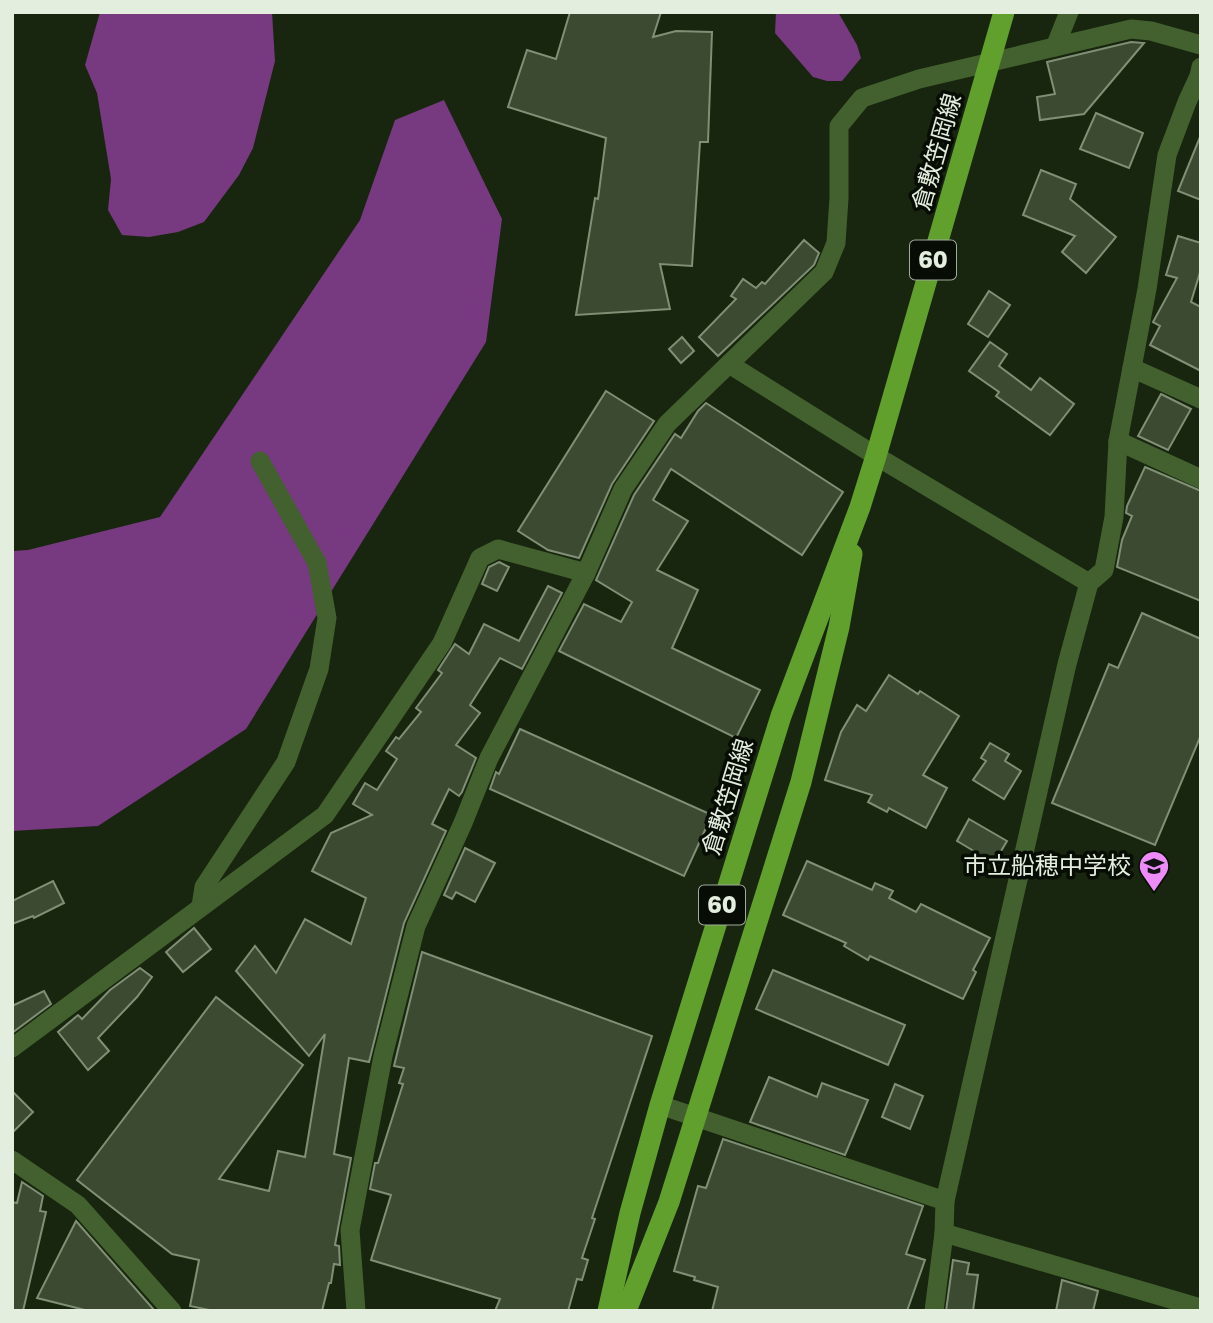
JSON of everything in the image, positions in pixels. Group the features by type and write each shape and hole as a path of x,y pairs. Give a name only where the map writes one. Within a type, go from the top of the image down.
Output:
{"main road":[{"name":"倉敷笠岡線","path":"608,1311 630,1213 660,1105 781,716 860,507 1004,12"},
{"name":"倉敷笠岡線","path":"626,1311 669,1202 801,782 839,627 860,507"}],"street":[{"path":"1055,47 1069,12"},
{"path":"356,1311 350,1230 383,1056 416,926 489,758 586,573 623,489 667,424 824,272 836,243 839,126 862,98 919,79 1131,29 1151,31 1201,45"},
{"path":"934,1311 944,1233 945,1201 1067,664 1089,583 1104,570 1114,517 1118,441 1147,289 1167,155 1201,67"},
{"path":"729,364 876,456 1089,583"},
{"path":"1132,368 1201,399"},
{"path":"1118,441 1201,479"},
{"path":"201,906 204,887 286,762 319,669 327,618 317,563 260,461"},
{"path":"12,1048 325,815 442,643 480,558 498,549 586,573"},
{"path":"660,1105 945,1201"},
{"path":"12,1160 78,1205 172,1311"},
{"path":"944,1233 1201,1308"}],"shaded area":[{"path":"100,12 272,12 275,61 253,148 239,175 204,222 178,232 149,237 122,235 108,210 111,179 97,93 85,65"},
{"path":"776,12 838,12 857,45 861,58 842,81 813,77 775,33"},
{"path":"444,100 502,219 486,342 246,729 98,826 12,831 12,551 28,550 160,517 360,220 395,120"}],"building":[{"path":"570,12 661,12 653,37 676,31 712,32 708,142 700,142 692,266 660,264 670,309 576,315 595,198 598,199 606,138 508,107 527,50 556,59"},
{"path":"1131,42 1144,43 1084,114 1040,120 1037,97 1055,94 1047,62"},
{"path":"1096,113 1143,133 1129,168 1080,149"},
{"path":"1201,137 1201,200 1178,191"},
{"path":"1041,170 1076,184 1070,199 1116,237 1086,273 1062,252 1075,236 1023,215"},
{"path":"1178,236 1201,243 1201,269 1191,302 1201,307 1201,371 1150,345 1160,326 1153,322 1177,278 1166,275"},
{"path":"804,240 819,253 814,265 718,356 699,337 736,299 731,296 743,279 756,288 762,282 765,284"},
{"path":"989,291 1010,305 988,337 968,324"},
{"path":"682,337 694,351 681,363 669,349"},
{"path":"990,342 1007,354 999,366 1031,390 1040,378 1074,404 1050,435 996,396 999,392 969,371"},
{"path":"606,391 654,421 612,484 579,558 548,550 518,531"},
{"path":"1161,394 1191,409 1168,450 1138,436"},
{"path":"706,403 843,492 802,555 671,469 653,500 688,521 657,570 698,590 672,648 760,690 736,738 559,651 584,604 621,622 632,602 596,580 634,495 675,434 681,438"},
{"path":"1145,467 1201,491 1201,601 1117,567 1122,540 1132,516 1126,513 1127,506"},
{"path":"499,562 509,567 497,591 482,584 489,567"},
{"path":"548,586 562,593 522,669 500,658 470,705 480,713 456,745 476,758 462,792 459,796 449,789 432,824 446,831 404,923 369,1062 349,1058 334,1154 351,1158 335,1245 339,1246 340,1265 334,1264 322,1311 214,1311 190,1306 199,1260 172,1254 77,1180 216,997 303,1065 219,1179 269,1191 278,1151 305,1157 325,1034 309,1056 236,971 255,946 276,973 305,919 351,944 366,898 312,871 331,833 372,815 353,804 365,783 377,790 397,759 386,751 421,712 416,708 442,673 438,670 455,644 469,654 484,624 519,641"},
{"path":"1142,613 1201,639 1201,735 1155,845 1052,803 1109,664 1118,668"},
{"path":"889,675 959,716 923,775 947,788 926,828 889,808 887,812 868,802 872,795 825,780 841,732 857,705 866,711"},
{"path":"520,729 712,815 684,876 490,789 496,772 499,774"},
{"path":"990,743 1009,754 1005,761 1021,771 1004,799 973,780 986,761 981,758"},
{"path":"969,819 1007,841 994,863 957,841"},
{"path":"465,848 495,863 475,902 456,892 452,899 444,895"},
{"path":"807,861 872,890 875,883 893,891 889,898 916,912 921,904 990,938 973,970 976,972 963,999 870,956 868,960 844,946 846,943 783,915"},
{"path":"53,881 64,903 34,918 33,916 12,924 12,901"},
{"path":"194,928 211,949 183,972 166,952"},
{"path":"422,952 652,1036 592,1218 595,1219 582,1258 588,1260 582,1280 577,1279 568,1311 495,1311 500,1299 371,1260 391,1195 370,1189 375,1163 378,1163 403,1084 399,1083 404,1068 394,1066"},
{"path":"140,968 152,977 98,1038 109,1051 88,1070 58,1032 78,1015 82,1019 110,990"},
{"path":"773,970 905,1025 888,1065 756,1009"},
{"path":"44,991 51,1004 12,1033 12,1006"},
{"path":"769,1077 817,1097 822,1083 868,1100 845,1155 750,1122"},
{"path":"895,1084 923,1096 910,1129 882,1117"},
{"path":"12,1091 33,1112 12,1133"},
{"path":"723,1139 923,1206 906,1254 925,1260 907,1311 712,1311 718,1287 674,1271 698,1186 706,1188"},
{"path":"22,1182 43,1196 40,1211 46,1212 23,1311 12,1311 12,1202 17,1203"},
{"path":"76,1221 155,1311 89,1311 37,1298"},
{"path":"953,1260 969,1263 967,1274 978,1275 973,1311 946,1311"},
{"path":"1062,1280 1098,1291 1093,1311 1056,1311"}],"place":[{"name":"市立船穂中学校","path":"1154,893"}]}
